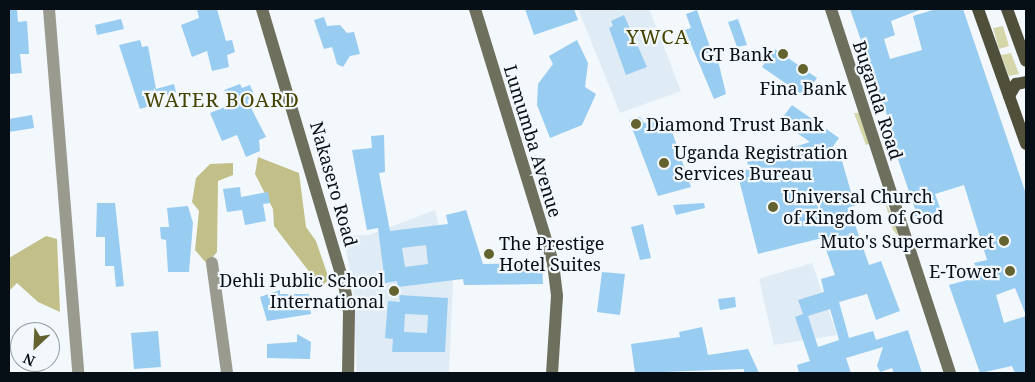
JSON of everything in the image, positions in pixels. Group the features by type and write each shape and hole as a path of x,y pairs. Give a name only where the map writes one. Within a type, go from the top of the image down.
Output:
{"main road":[{"name":"Nakasero Road","path":"262,9 344,284 349,311 348,373"},
{"name":"Lumumba Avenue","path":"475,9 553,263 557,296 552,373"},
{"name":"Buganda Road","path":"831,9 950,373"},
{"path":"978,9 1026,144"},
{"path":"1007,9 1026,61"},
{"path":"1011,99 1016,84 1026,82"},
{"path":"1011,99 1026,107"}],"street":[{"path":"49,9 78,373"},
{"path":"212,264 227,373"}],"shaded area":[{"path":"578,9 649,9 681,91 620,113"},
{"path":"258,157 299,173 306,227 316,241 329,279 321,287 274,226 273,209 255,174"},
{"path":"233,163 233,175 218,181 217,252 207,264 195,250 199,211 192,202 196,178 210,164"},
{"path":"435,210 453,282 449,373 357,372 353,285 343,236 369,235"},
{"path":"46,236 57,239 60,312 38,302 17,283 10,290 9,312 9,258"},
{"path":"812,263 837,335 774,345 759,279"}],"green space":[{"path":"1003,26 1009,46 999,49 993,28"},
{"path":"1011,53 1019,74 1009,76 1001,55"},
{"path":"854,113 861,113 869,144 866,145"},
{"path":"884,199 900,232 897,235 893,230"}],"building":[{"path":"9,9 17,9 18,22 27,21 29,54 20,54 22,73 9,74"},
{"path":"197,9 217,9 226,41 232,40 235,52 227,55 229,67 212,71 207,51 192,57 181,25 199,18"},
{"path":"525,9 574,9 578,20 534,35"},
{"path":"850,9 922,9 891,21 895,35 884,39 890,59 922,50 913,16 936,9 963,9 1026,194 1026,315 1015,288 996,295 1004,323 1026,316 1026,373 1015,373 1012,366 980,373 949,285 978,277 974,263 987,260 964,185 935,194 942,214 915,223 910,211 915,209 890,136 894,135"},
{"path":"697,10 711,50 715,48 726,94 714,99 685,30 691,28 686,14"},
{"name":"YWCA","path":"624,15 647,67 626,75 609,28 613,26 611,21"},
{"path":"324,17 327,26 340,25 347,33 354,32 360,54 350,56 343,67 337,64 332,47 324,49 314,20"},
{"path":"121,19 124,29 97,35 95,25"},
{"path":"738,19 747,45 737,47 728,22"},
{"path":"140,40 142,47 148,46 156,89 174,84 176,92 155,98 156,104 140,109 119,45"},
{"path":"577,40 588,63 585,87 596,94 582,125 550,138 537,105 538,84 553,64 549,56"},
{"path":"775,49 817,78 804,96 762,67"},
{"path":"240,84 242,88 250,85 255,97 247,100 266,137 259,140 260,151 246,157 237,135 222,141 210,113 230,105 224,90"},
{"path":"792,105 839,138 824,159 840,154 855,206 849,207 869,265 881,261 900,311 876,320 867,294 839,302 849,338 873,331 876,340 908,330 922,373 894,373 892,368 880,372 877,366 883,347 846,358 851,373 799,373 797,365 810,361 795,317 803,314 798,300 824,292 821,279 835,275 822,238 758,254 737,172 749,169 747,162 810,142 780,121","holes":["830,309 839,340 818,347 808,316"]},
{"path":"32,115 34,128 9,132 9,119"},
{"name":"Uganda Registration Services Bureau","path":"640,117 644,123 668,120 691,187 658,196 629,120"},
{"path":"384,135 385,172 379,173 390,231 448,224 446,215 466,210 483,264 542,263 543,284 464,285 463,279 398,287 397,281 385,283 378,228 367,230 352,150 372,148 371,136","holes":["426,245 428,264 405,267 402,248"]},
{"path":"240,187 241,197 268,192 270,203 263,204 266,221 245,225 242,210 227,212 223,189"},
{"path":"97,203 115,203 124,286 116,287 114,266 105,266 105,237 96,237"},
{"path":"704,203 705,208 676,215 673,205"},
{"path":"188,206 193,223 189,272 168,272 166,240 161,239 160,227 169,227 167,208"},
{"path":"643,224 651,258 640,260 631,227"},
{"path":"602,272 625,274 620,315 597,312"},
{"path":"280,290 280,294 309,294 311,314 267,321 260,297"},
{"path":"399,295 448,298 445,352 392,352 393,339 385,338 388,301 400,302","holes":["405,314 428,315 427,333 404,332"]},
{"path":"735,297 736,307 720,310 718,299"},
{"path":"702,327 708,355 748,349 759,373 744,373 744,369 635,373 631,344 680,337 679,332"},
{"path":"158,331 161,367 134,369 131,333"},
{"path":"297,334 311,342 310,359 267,358 267,344 297,342"}],"place":[{"name":"GT Bank","path":"783,54"},
{"name":"Fina Bank","path":"803,69"},
{"name":"Diamond Trust Bank","path":"636,124"},
{"name":"Uganda Registration Services Bureau","path":"664,163"},
{"name":"Universal Church of Kingdom of God","path":"773,207"},
{"name":"Muto's Supermarket","path":"1004,241"},
{"name":"The Prestige Hotel Suites","path":"489,254"},
{"name":"E-Tower","path":"1010,271"},
{"name":"Dehli Public School International","path":"394,291"}],"district":[{"name":"YWCA","path":"658,36"},
{"name":"WATER BOARD","path":"222,99"}]}
